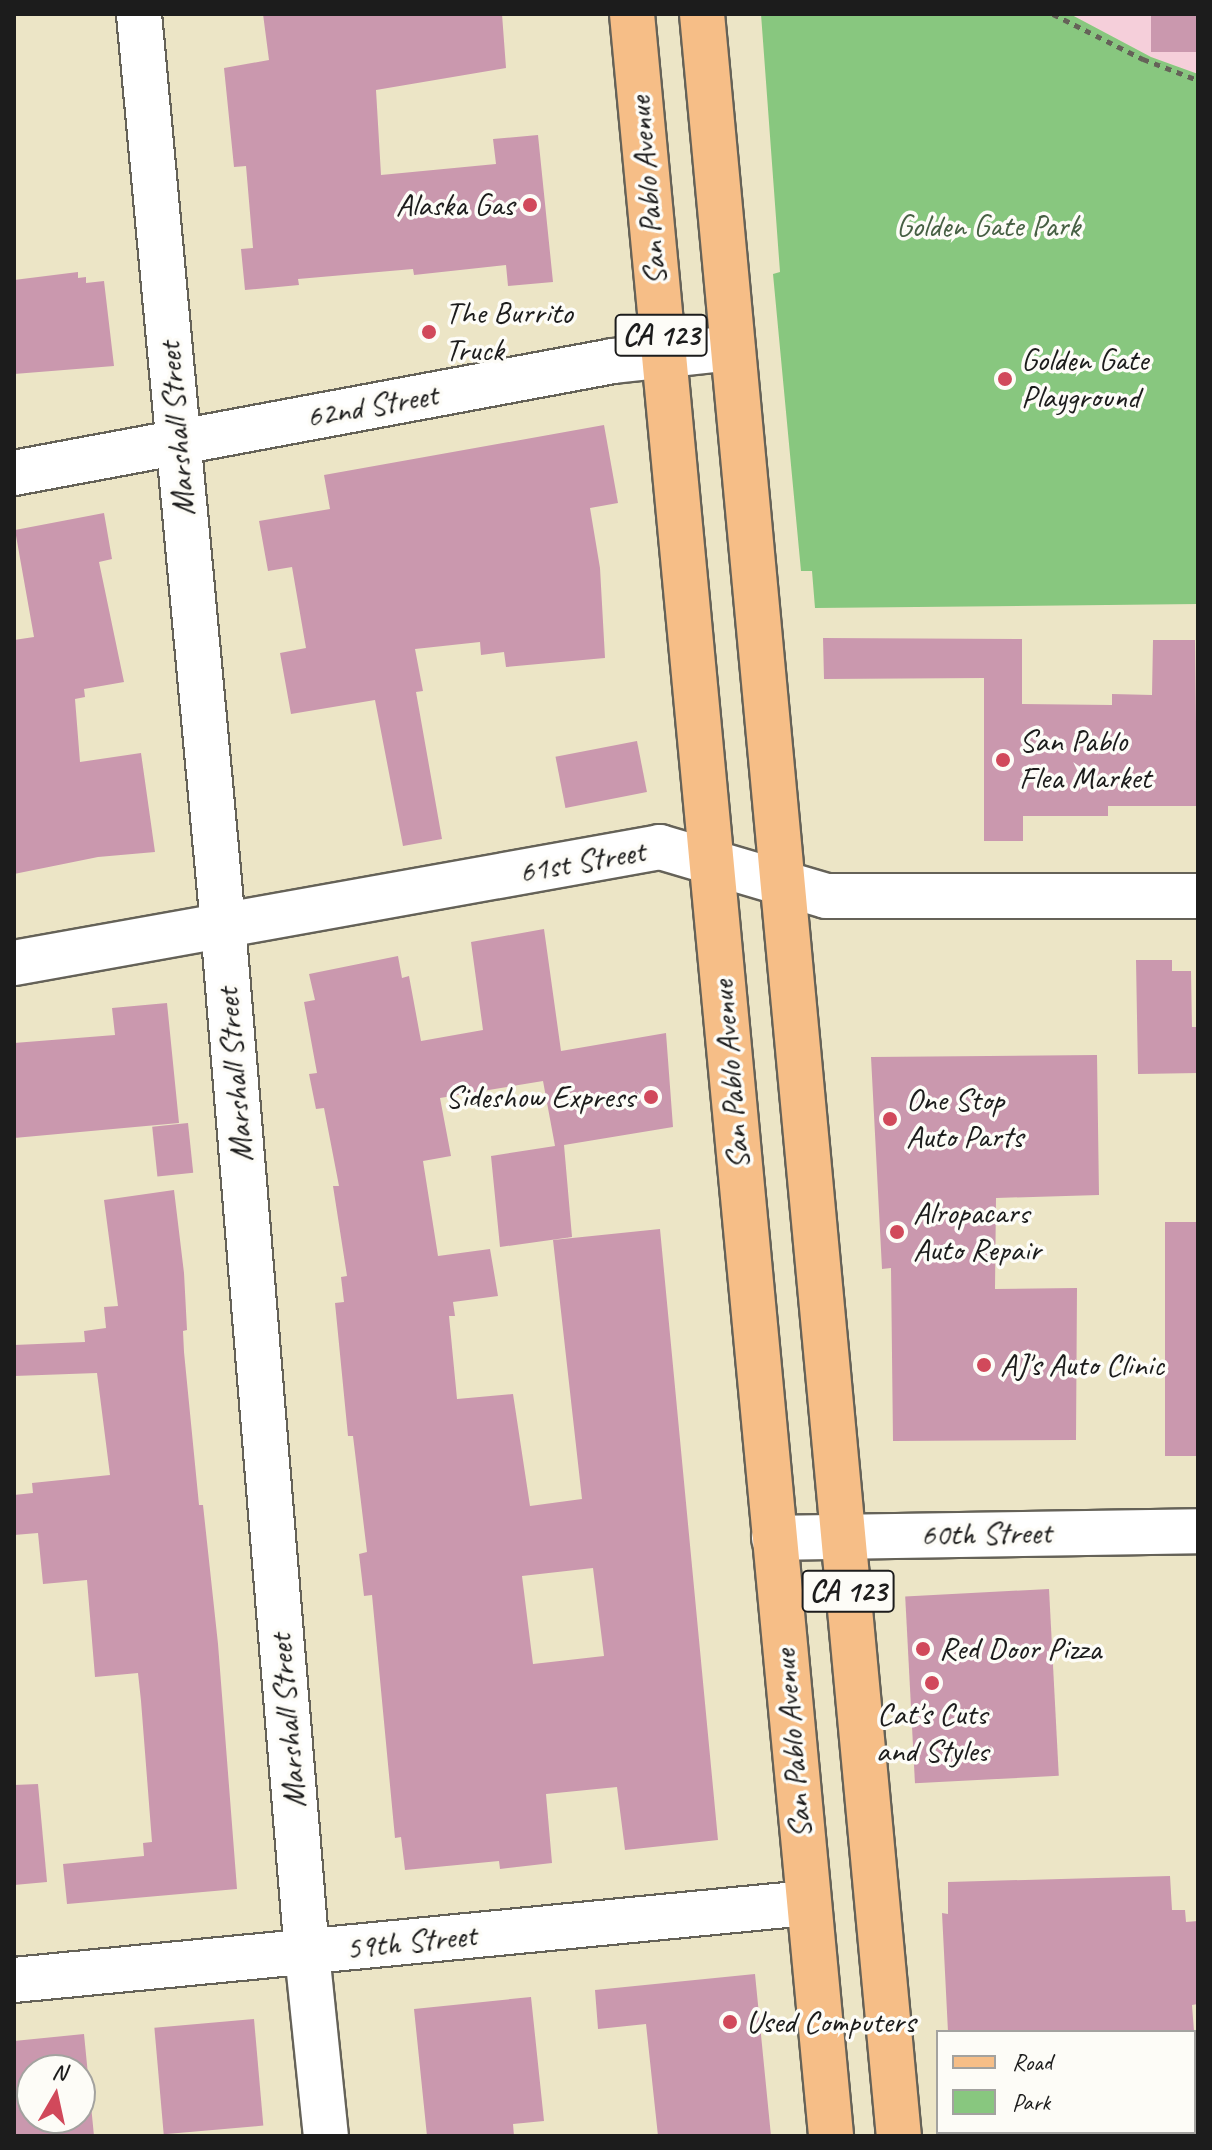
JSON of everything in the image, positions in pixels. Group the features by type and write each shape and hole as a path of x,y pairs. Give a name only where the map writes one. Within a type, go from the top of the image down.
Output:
{"main road":[{"name":"San Pablo Avenue","path":"632,14 831,2136"},
{"name":"CA 123","path":"702,14 899,2136"}],"street":[{"name":"Marshall Street","path":"139,14 223,925 307,1953 326,2136"},
{"name":"62nd Street","path":"14,473 613,361 732,348"},
{"name":"61st Street","path":"14,963 660,847 826,896 1198,896"},
{"name":"60th Street","path":"774,1538 1198,1531"},
{"name":"59th Street","path":"14,1980 807,1903"}],"path":[{"path":"1053,14 1143,59 1198,80"}],"shaded area":[{"path":"1070,14 1198,14 1198,74 1151,57"}],"green space":[{"name":"Golden Gate Playground","path":"761,14 1070,14 1151,57 1198,74 1198,604 815,608 812,571 801,571 773,274 780,272"}],"building":[{"path":"263,14 502,14 506,68 376,90 381,175 496,164 493,139 538,135 553,282 508,286 506,265 414,275 413,269 298,279 299,285 245,290 241,249 253,248 246,166 234,167 224,68 269,60"},
{"path":"1151,14 1198,14 1198,52 1151,52"},
{"path":"78,272 78,278 86,277 86,283 104,281 114,366 14,374 14,280"},
{"path":"604,425 618,503 590,508 600,568 605,658 506,667 504,652 481,655 480,642 415,649 423,691 416,692 442,839 403,846 375,700 291,714 280,653 306,648 292,567 268,571 259,521 330,509 324,475"},
{"path":"104,513 112,559 99,562 124,682 84,689 85,697 75,699 80,762 141,753 155,852 98,857 14,874 14,640 34,637 15,530"},
{"path":"823,638 1022,639 1022,704 1112,705 1112,694 1152,695 1153,640 1195,640 1197,806 1108,806 1108,816 1023,816 1023,841 984,841 984,678 824,679"},
{"path":"637,741 647,792 565,808 556,757"},
{"path":"544,929 561,1051 666,1033 673,1127 564,1145 572,1237 500,1247 491,1156 555,1146 543,1081 440,1098 451,1156 423,1161 438,1256 490,1249 498,1296 453,1302 455,1316 449,1316 457,1399 513,1394 530,1506 582,1499 553,1240 660,1229 718,1840 625,1850 617,1787 546,1794 552,1863 500,1869 499,1861 405,1870 401,1837 395,1838 372,1595 364,1596 359,1554 367,1552 353,1436 348,1436 335,1303 344,1302 341,1277 347,1276 333,1186 339,1186 324,1108 316,1109 309,1074 317,1073 304,1002 315,1000 309,974 398,956 402,978 409,976 421,1041 483,1030 471,942","holes":["593,1568 604,1656 533,1664 522,1576"]},
{"path":"1136,960 1172,960 1172,971 1191,971 1192,1027 1198,1027 1198,1073 1138,1074"},
{"path":"167,1003 179,1123 14,1138 14,1043 115,1035 112,1008"},
{"path":"1097,1055 1099,1195 996,1198 995,1289 1077,1288 1076,1440 893,1441 891,1268 882,1269 871,1057"},
{"path":"188,1123 193,1173 157,1176 152,1127"},
{"path":"174,1190 184,1273 187,1330 183,1331 184,1352 199,1505 203,1505 218,1644 237,1889 67,1904 63,1864 144,1856 143,1843 152,1842 141,1701 138,1673 95,1677 87,1580 43,1584 38,1533 14,1535 14,1495 33,1493 32,1483 110,1475 97,1373 14,1376 14,1345 85,1342 84,1331 106,1328 104,1307 118,1306 104,1200"},
{"path":"1165,1222 1198,1222 1198,1456 1165,1456"},
{"path":"1049,1589 1059,1776 915,1783 905,1597"},
{"path":"38,1784 47,1882 14,1885 14,1785"},
{"path":"1170,1876 1172,1910 1185,1910 1186,1922 1198,1921 1198,2004 1192,2005 1194,2030 948,2030 942,1913 948,1914 948,1882"},
{"path":"755,1974 771,2136 658,2136 646,2024 598,2029 595,1990"},
{"path":"531,1997 544,2121 513,2124 514,2136 427,2136 414,2009"},
{"path":"254,2019 263,2126 164,2134 154,2028"},
{"path":"84,2034 86,2054 16,2054 16,2134 94,2136 14,2136 14,2041"}],"place":[{"name":"Alaska Gas","path":"530,205"},
{"name":"The Burrito Truck","path":"429,332"},
{"name":"Golden Gate Playground","path":"1005,379"},
{"name":"San Pablo Flea Market","path":"1003,760"},
{"name":"Sideshow Express","path":"651,1097"},
{"name":"One Stop Auto Parts","path":"890,1119"},
{"name":"Alropacars Auto Repair","path":"897,1232"},
{"name":"AJ's Auto Clinic","path":"984,1365"},
{"name":"Red Door Pizza","path":"923,1649"},
{"name":"Cat's Cuts and Styles","path":"932,1683"},
{"name":"Used Computers","path":"730,2022"}],"park label":[{"name":"Golden Gate Park","path":"988,226"}]}
